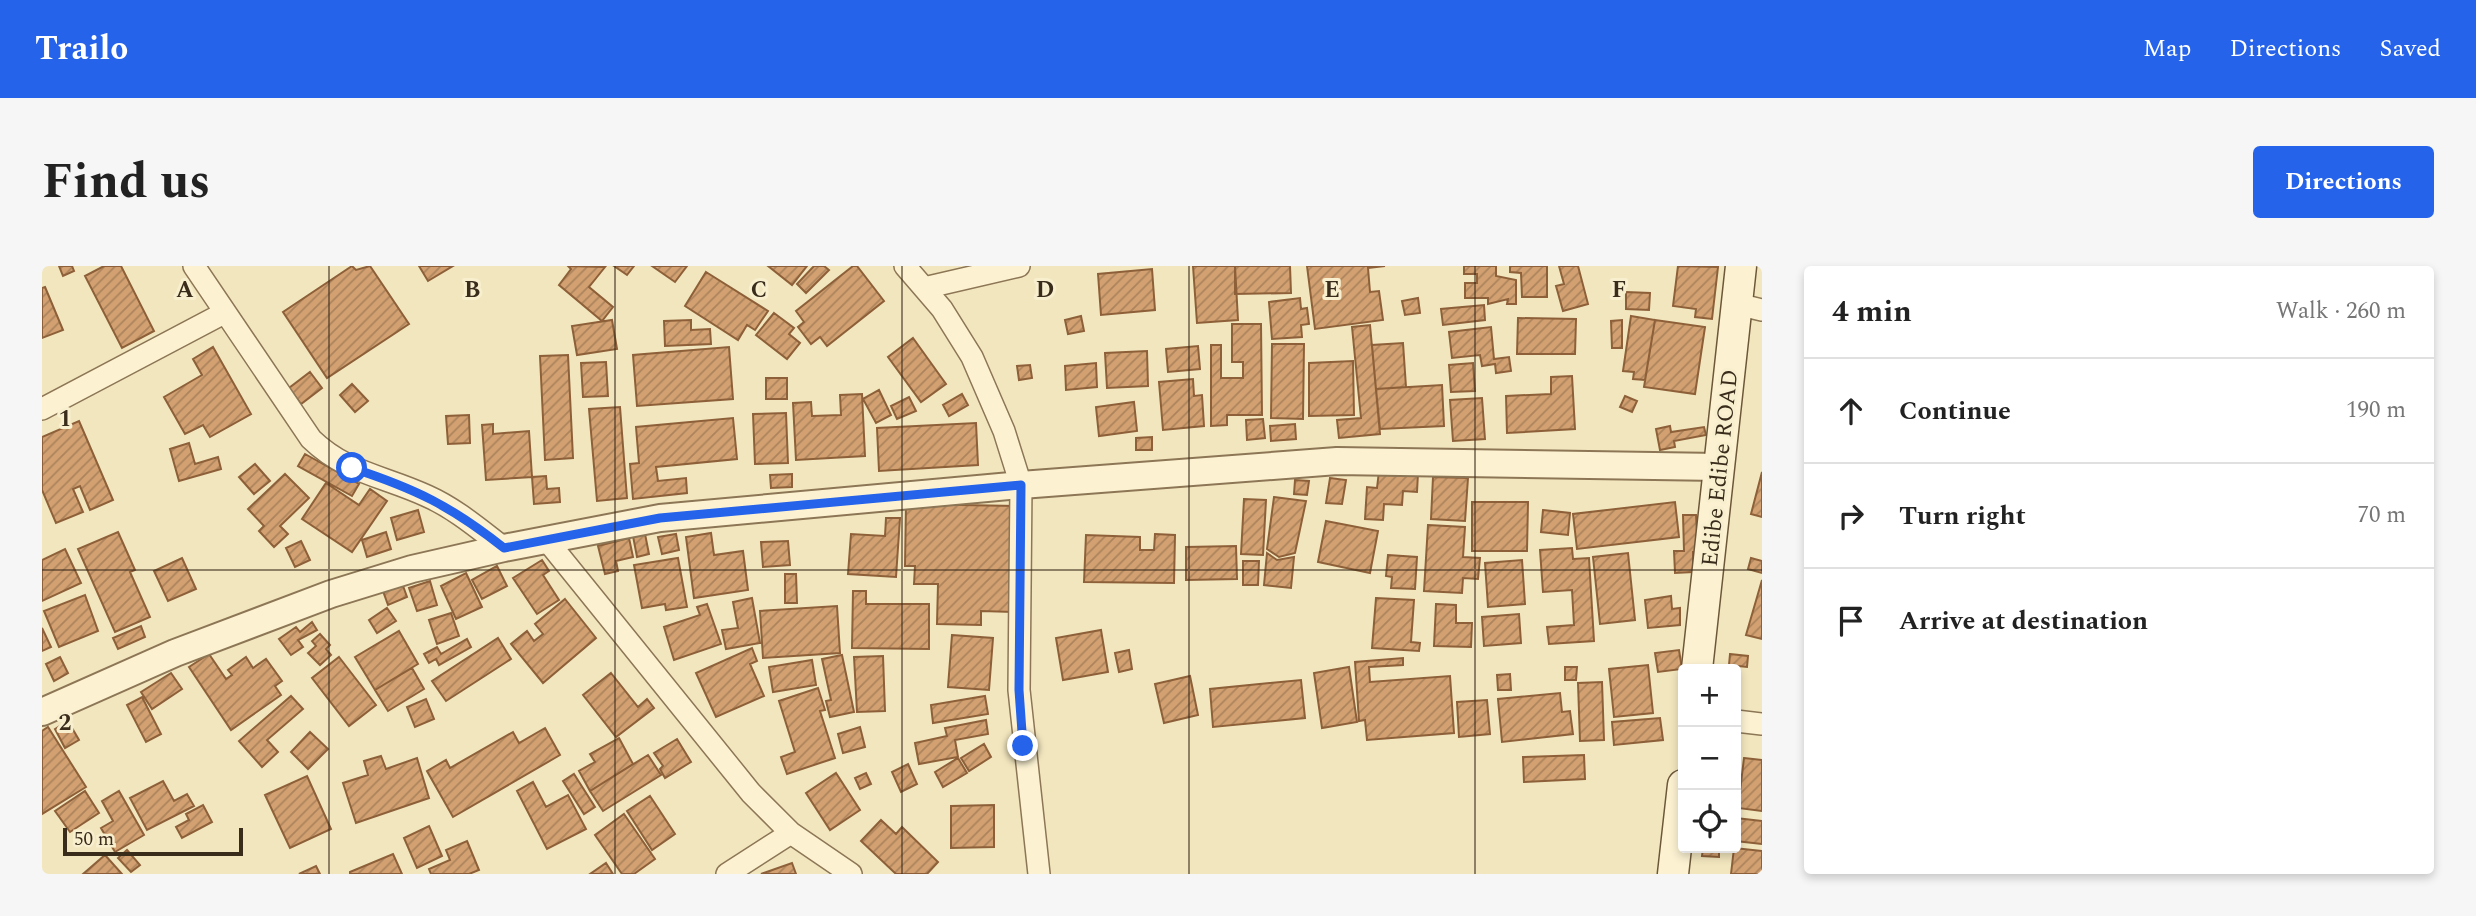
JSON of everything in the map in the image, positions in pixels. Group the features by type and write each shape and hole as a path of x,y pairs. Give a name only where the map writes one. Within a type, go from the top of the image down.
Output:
{"main road":[{"name":"Edibe Edibe ROAD","path":"1698,664 1719,467 1750,307 1741,266"},
{"path":"1673,874 1682,790"}],"street":[{"path":"194,266 311,439 330,457 428,496 460,513 504,548"},
{"path":"905,266 924,288 972,358 1004,431 1021,485 1019,690 1039,874"},
{"path":"924,288 1019,266"},
{"path":"42,409 224,313"},
{"path":"42,712 175,653 331,594 412,569 545,538 660,518 1021,485 1337,461 1719,467"},
{"path":"545,538 751,793 791,833 851,874"},
{"path":"1741,722 1762,724"},
{"path":"727,874 791,833"}],"building":[{"path":"59,266 72,266 74,271 63,276"},
{"path":"104,266 121,266 154,331 122,348 85,276"},
{"path":"352,266 356,270 370,266 409,324 327,378 283,312"},
{"path":"419,266 453,266 428,281"},
{"path":"568,266 605,267 589,287 613,307 602,321 559,285 571,269"},
{"path":"614,266 634,266 627,275"},
{"path":"652,266 687,266 675,282"},
{"path":"768,266 807,266 792,285"},
{"path":"814,266 824,266 829,270 806,293 797,284"},
{"path":"853,266 857,266 884,301 827,346 820,337 811,344 798,327 804,322 796,311"},
{"path":"1193,266 1235,266 1238,320 1197,323"},
{"path":"1235,266 1290,266 1291,293 1235,294"},
{"path":"1307,266 1385,266 1368,268 1370,292 1379,291 1383,320 1315,329"},
{"path":"1464,266 1496,266 1496,276 1516,280 1516,304 1507,304 1508,299 1488,304 1488,298 1465,298 1465,283 1477,283 1477,274 1464,274"},
{"path":"1510,266 1547,266 1547,297 1522,297 1521,273 1510,272"},
{"path":"1559,266 1578,266 1588,304 1563,311 1556,286 1564,284"},
{"path":"1678,266 1718,267 1712,319 1695,317 1696,309 1673,306"},
{"path":"1152,269 1155,310 1101,315 1098,274"},
{"path":"706,272 768,311 755,330 747,325 738,340 685,306"},
{"path":"45,287 63,330 42,338 42,288"},
{"path":"1626,292 1650,293 1649,310 1626,309"},
{"path":"1300,298 1301,309 1307,308 1309,324 1301,325 1302,337 1272,339 1269,302"},
{"path":"1418,298 1420,313 1405,315 1402,301"},
{"path":"1484,305 1485,320 1443,325 1441,309"},
{"path":"774,313 794,328 789,334 800,343 787,359 756,335"},
{"path":"1081,316 1084,331 1068,334 1065,320"},
{"path":"1631,316 1655,320 1645,380 1633,379 1634,372 1623,371"},
{"path":"1518,318 1576,319 1575,354 1517,354"},
{"path":"612,320 617,349 577,355 572,326"},
{"path":"691,320 691,330 710,329 711,344 665,346 664,321"},
{"path":"1622,320 1622,348 1612,348 1611,321"},
{"path":"1655,320 1705,327 1695,394 1644,387"},
{"path":"1232,324 1261,324 1262,415 1227,415 1227,425 1211,426 1211,345 1221,345 1221,378 1243,378 1243,362 1232,362"},
{"path":"1370,325 1380,434 1339,438 1337,420 1361,418 1352,327"},
{"path":"1491,327 1494,359 1509,357 1511,371 1496,373 1495,364 1482,366 1480,355 1452,358 1449,332"},
{"path":"913,338 946,384 921,402 888,357"},
{"path":"1403,343 1406,387 1376,389 1372,345"},
{"path":"1272,344 1304,344 1303,419 1271,418"},
{"path":"1198,346 1200,369 1168,372 1166,349"},
{"path":"213,347 251,414 210,437 203,425 185,434 164,397 202,375 193,359"},
{"path":"729,347 733,399 637,406 633,355"},
{"path":"1147,351 1148,386 1107,388 1105,353"},
{"path":"568,355 573,458 545,460 540,356"},
{"path":"1353,361 1354,415 1309,416 1309,363"},
{"path":"606,362 608,396 583,397 581,363"},
{"path":"1096,363 1097,387 1066,390 1065,366"},
{"path":"1473,363 1475,391 1451,392 1449,365"},
{"path":"1030,365 1032,378 1019,380 1017,366"},
{"path":"310,372 322,388 301,404 289,388"},
{"path":"1572,376 1575,429 1507,433 1506,396 1551,394 1551,377"},
{"path":"766,378 787,378 787,399 766,399"},
{"path":"1193,379 1194,396 1202,395 1204,426 1163,430 1159,382"},
{"path":"352,384 368,401 355,412 340,395"},
{"path":"1442,385 1444,426 1380,429 1376,389"},
{"path":"879,390 891,415 876,423 863,399"},
{"path":"862,394 865,456 796,460 793,403 811,402 812,416 841,415 840,395"},
{"path":"962,394 968,405 949,416 943,405"},
{"path":"1625,396 1637,401 1632,412 1620,407"},
{"path":"909,397 916,411 897,419 891,406"},
{"path":"1482,398 1485,439 1453,441 1450,400"},
{"path":"1134,402 1137,431 1099,436 1096,407"},
{"path":"620,407 627,498 597,501 589,409"},
{"path":"786,413 788,463 755,464 753,414"},
{"path":"469,415 470,443 448,444 446,416"},
{"path":"733,418 737,459 656,467 658,481 686,478 687,493 633,499 630,464 639,463 636,427"},
{"path":"1263,419 1265,438 1247,440 1246,420"},
{"path":"79,421 113,500 90,510 80,486 73,489 83,512 56,523 42,490 42,437"},
{"path":"976,423 978,465 879,471 877,428"},
{"path":"493,424 493,434 529,431 532,477 486,480 482,425"},
{"path":"1295,424 1296,439 1271,441 1270,426"},
{"path":"1670,426 1671,432 1704,427 1706,435 1674,441 1675,447 1660,450 1656,429"},
{"path":"1152,437 1152,450 1136,450 1136,438"},
{"path":"189,443 195,464 218,457 221,469 179,481 170,449"},
{"path":"305,454 359,484 352,496 298,466"},
{"path":"255,464 270,481 254,494 239,477"},
{"path":"1379,471 1418,473 1417,492 1403,491 1402,505 1384,504 1383,520 1365,519 1367,487 1377,488"},
{"path":"1762,472 1762,517 1751,514"},
{"path":"285,474 309,498 280,526 288,534 274,547 259,531 264,526 248,509"},
{"path":"792,474 792,487 771,488 770,475"},
{"path":"546,476 547,489 559,488 560,502 534,504 532,477"},
{"path":"1433,477 1468,478 1465,521 1431,519"},
{"path":"1330,478 1346,480 1342,504 1326,503"},
{"path":"1295,480 1309,481 1307,495 1294,494"},
{"path":"326,483 359,505 370,489 387,501 352,552 302,519"},
{"path":"1274,497 1306,501 1295,553 1279,557 1267,549"},
{"path":"1244,499 1266,500 1263,555 1241,554"},
{"path":"1472,502 1528,502 1527,551 1472,551"},
{"path":"1675,502 1679,537 1577,549 1573,514"},
{"path":"906,504 1016,506 1013,612 981,611 981,625 937,624 938,584 914,584 915,566 905,566"},
{"path":"418,510 424,532 397,540 391,518"},
{"path":"1543,510 1570,513 1568,535 1541,532"},
{"path":"1683,515 1696,515 1698,552 1693,552 1693,572 1675,573 1674,551 1684,551"},
{"path":"886,518 900,518 896,577 848,574 851,534 885,536"},
{"path":"1326,521 1378,531 1370,573 1318,562"},
{"path":"1428,525 1465,527 1463,557 1480,558 1478,579 1463,578 1462,593 1424,591"},
{"path":"118,532 135,570 130,572 150,617 115,632 78,549"},
{"path":"386,532 391,549 367,557 362,540"},
{"path":"711,533 714,555 743,551 748,590 694,598 686,537"},
{"path":"645,534 649,554 637,557 633,536"},
{"path":"676,534 679,550 662,554 658,537"},
{"path":"1155,534 1175,535 1174,583 1084,582 1086,535 1140,537 1140,550 1154,550"},
{"path":"629,538 633,557 616,561 618,571 605,574 598,546"},
{"path":"301,541 310,560 295,567 286,548"},
{"path":"788,541 790,565 763,567 761,542"},
{"path":"1236,546 1237,579 1186,580 1186,547"},
{"path":"1572,548 1573,559 1589,558 1594,641 1549,644 1547,627 1574,625 1572,590 1543,592 1540,550"},
{"path":"65,549 81,583 42,601 42,560"},
{"path":"1267,553 1277,560 1294,557 1291,588 1264,585"},
{"path":"1628,553 1635,620 1600,624 1593,557"},
{"path":"1388,555 1417,557 1415,589 1391,588 1392,577 1386,576"},
{"path":"182,558 196,589 168,601 154,571"},
{"path":"678,558 687,607 666,610 665,604 642,608 634,565"},
{"path":"1751,558 1762,561 1762,573 1748,569"},
{"path":"542,560 549,571 543,575 559,600 537,614 513,578"},
{"path":"1522,560 1525,604 1488,607 1485,563"},
{"path":"1243,561 1259,561 1258,585 1243,585"},
{"path":"497,566 507,586 482,599 472,580"},
{"path":"466,573 482,607 456,619 441,586"},
{"path":"785,574 796,574 797,603 785,603"},
{"path":"1762,580 1762,639 1746,635"},
{"path":"430,581 437,605 417,611 409,588"},
{"path":"402,583 407,597 388,605 383,591"},
{"path":"853,591 866,591 866,604 929,604 929,649 852,648"},
{"path":"85,595 98,631 59,647 44,611"},
{"path":"1671,596 1672,609 1680,608 1680,625 1648,628 1645,600"},
{"path":"752,598 760,643 726,649 722,630 738,628 733,602"},
{"path":"1376,598 1414,600 1411,642 1420,643 1419,651 1372,648"},
{"path":"565,599 596,638 543,683 511,644 527,631 534,641 543,634 535,624"},
{"path":"707,604 721,644 674,660 664,627 700,615 697,607"},
{"path":"1436,604 1456,605 1456,623 1472,623 1471,647 1434,646"},
{"path":"837,606 840,653 763,658 760,611"},
{"path":"387,608 396,621 377,633 369,620"},
{"path":"451,613 459,636 437,644 429,620"},
{"path":"1519,614 1521,643 1484,646 1482,617"},
{"path":"312,622 317,630 298,640 303,647 291,655 279,639 296,627 300,632"},
{"path":"141,626 145,637 118,649 113,638"},
{"path":"42,628 51,647 42,651"},
{"path":"1101,630 1108,672 1063,680 1056,638"},
{"path":"399,631 418,664 375,690 355,657"},
{"path":"320,634 330,645 326,649 331,655 320,665 308,653 316,646 312,641"},
{"path":"952,635 993,638 989,690 948,687"},
{"path":"498,638 511,659 446,701 432,681"},
{"path":"467,639 471,647 439,665 436,659 429,663 424,654 437,647 441,654"},
{"path":"752,648 757,661 750,664 764,696 716,717 696,673"},
{"path":"1129,650 1132,669 1119,672 1115,653"},
{"path":"1679,650 1681,664 1678,664 1678,670 1658,672 1655,653"},
{"path":"209,654 226,679 232,675 228,670 246,657 253,668 266,659 282,681 275,686 281,695 231,730 189,667"},
{"path":"1730,654 1748,656 1747,667 1729,664"},
{"path":"842,655 854,712 830,717 826,701 831,700 822,659"},
{"path":"883,656 885,711 857,712 854,657"},
{"path":"60,657 68,673 54,681 46,664"},
{"path":"339,657 376,705 349,726 312,678"},
{"path":"1403,658 1403,665 1369,667 1370,682 1450,676 1454,733 1367,740 1365,720 1359,721 1355,662"},
{"path":"812,660 816,685 773,692 769,667"},
{"path":"1648,665 1653,713 1614,717 1609,669"},
{"path":"1349,667 1357,722 1322,728 1314,673"},
{"path":"1565,667 1577,667 1576,680 1565,680"},
{"path":"412,668 424,689 388,711 375,690"},
{"path":"171,673 182,689 152,709 141,692"},
{"path":"611,673 638,707 647,699 654,708 616,737 583,695"},
{"path":"1510,674 1511,690 1498,690 1497,675"},
{"path":"1190,676 1198,715 1164,723 1155,684"},
{"path":"1301,680 1305,718 1213,727 1210,689"},
{"path":"1602,682 1604,740 1580,741 1578,683"},
{"path":"818,688 825,710 820,711 835,758 787,774 781,757 795,752 779,701"},
{"path":"1560,693 1562,712 1570,711 1573,734 1502,742 1498,699"},
{"path":"291,696 303,709 267,740 278,752 262,767 239,741"},
{"path":"985,696 988,714 933,723 931,705"},
{"path":"142,697 161,734 146,742 127,705"},
{"path":"426,699 434,719 415,727 407,707"},
{"path":"1487,700 1490,734 1459,737 1457,702"},
{"path":"1660,718 1663,740 1614,745 1612,722"},
{"path":"986,720 988,734 955,740 958,757 919,764 915,743 947,736 945,728"},
{"path":"68,721 79,740 65,748 55,729"},
{"path":"48,727 86,787 42,814 42,731"},
{"path":"860,727 865,747 843,753 838,734"},
{"path":"545,728 560,755 453,817 427,771 446,760 450,768 513,732 519,743"},
{"path":"310,732 328,749 308,769 291,752"},
{"path":"619,738 633,764 590,791 579,771 595,762 590,754"},
{"path":"677,739 691,762 665,778 660,769 663,766 654,753"},
{"path":"984,744 991,757 969,771 961,758"},
{"path":"648,755 661,775 603,811 590,791"},
{"path":"1584,755 1585,779 1524,782 1523,757"},
{"path":"381,756 386,769 417,758 429,798 356,823 343,783 368,775 364,761"},
{"path":"958,758 967,773 943,787 935,772"},
{"path":"1744,758 1762,760 1762,811 1741,808"},
{"path":"908,764 917,784 901,792 892,772"},
{"path":"836,773 860,810 830,830 806,793"},
{"path":"866,773 871,784 860,789 855,778"},
{"path":"574,774 595,807 584,814 563,781"},
{"path":"307,776 331,829 290,848 265,795"},
{"path":"163,781 174,801 187,794 194,806 147,830 130,798"},
{"path":"533,782 546,807 568,795 586,829 547,849 517,791"},
{"path":"85,791 99,813 70,832 55,811"},
{"path":"119,791 144,835 115,852 101,828 113,821 102,801"},
{"path":"650,796 675,834 652,850 627,811"},
{"path":"203,805 212,822 182,838 176,827 189,820 186,814"},
{"path":"994,805 994,847 951,848 951,806"},
{"path":"624,814 655,859 634,874 622,874 595,835"},
{"path":"1741,819 1762,821 1762,844 1741,842"},
{"path":"881,820 896,834 902,827 938,862 927,874 896,874 861,841"},
{"path":"429,826 442,856 417,868 404,838"},
{"path":"467,841 479,870 469,874 431,874 429,869 450,860 446,850"},
{"path":"1741,849 1762,851 1762,874 1731,874 1733,853 1741,853"},
{"path":"127,850 140,865 131,872 118,858"},
{"path":"1702,853 1719,853 1719,857 1702,856"},
{"path":"393,854 402,874 350,874 350,872"},
{"path":"105,855 122,874 83,874"},
{"path":"606,863 613,874 590,874"},
{"path":"792,863 796,874 761,874"},
{"path":"316,866 320,874 299,874"}],"route":[{"path":"352,468 428,496 460,513 504,548 660,518 1021,485 1019,690 1023,746"}]}
